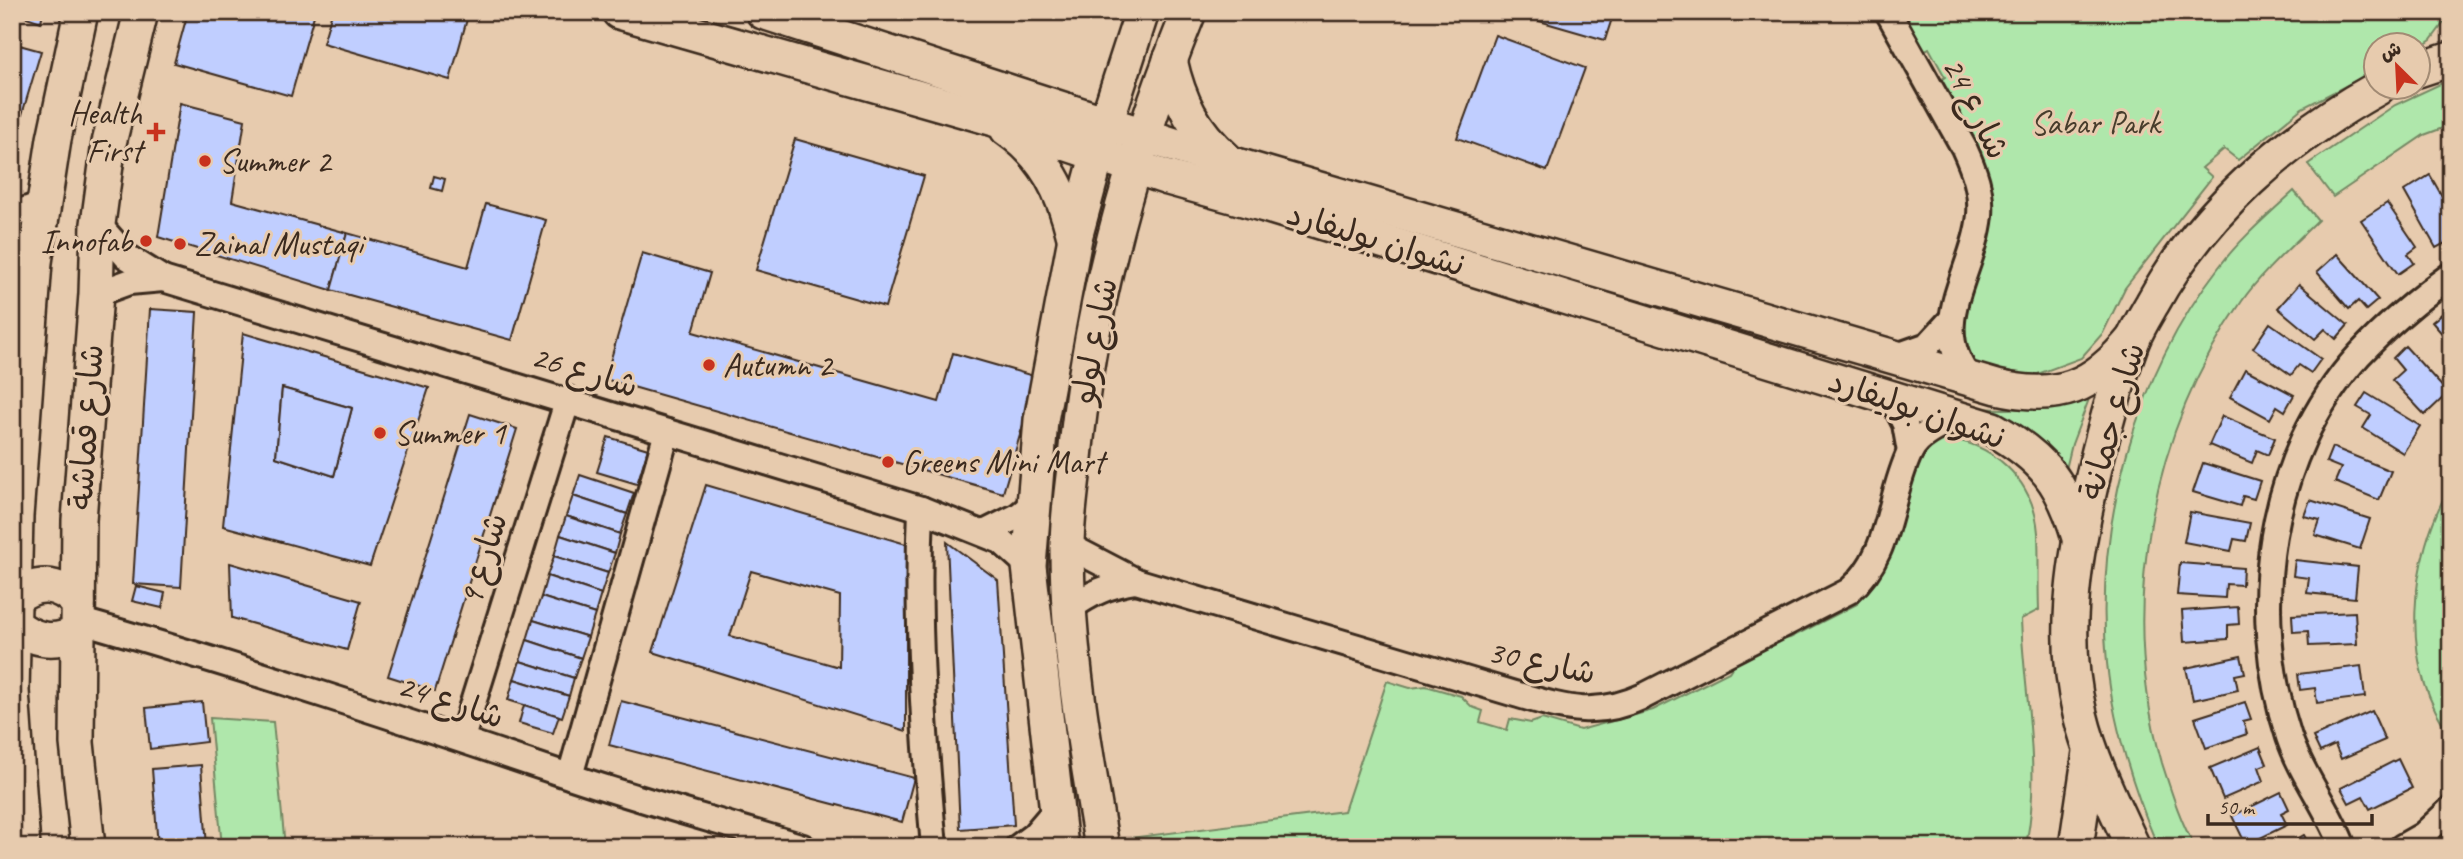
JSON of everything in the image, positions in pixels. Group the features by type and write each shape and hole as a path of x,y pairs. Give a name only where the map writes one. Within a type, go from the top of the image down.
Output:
{"street":[{"name":"شارع قماشة","path":"23,847 12,691 24,251 44,203 80,12"},
{"name":"شارع قماشة","path":"88,847 77,743 79,520 96,294 98,224 109,143 141,12"},
{"name":"نشوان بوليفارد","path":"619,12 994,119 1102,139 1144,136 2027,394 2058,392 2087,382 2133,340"},
{"name":"نشوان بوليفارد","path":"763,12 1102,139 1133,166 1993,429 2014,441 2051,472 2069,503 2079,538"},
{"name":"شارع لولو","path":"1061,847 1029,566 1041,420 1074,238 1142,12"},
{"name":"شارع لولو","path":"1102,847 1069,609 1067,545 1077,428 1096,311 1133,166 1189,12"},
{"name":"شارع 24","path":"1888,12 1964,148 1980,192 1980,215 1975,238 1950,321 1954,352 1970,379"},
{"path":"1170,60 1177,90 1189,118 1207,143 1230,163"},
{"name":"شارع جمانة","path":"2133,847 2091,750 2079,713 2071,655 2071,596 2079,538 2094,471 2133,340 2165,279 2206,224 2295,140 2362,98"},
{"path":"994,119 1024,141 1048,169 1065,202 1074,238"},
{"path":"12,215 44,203"},
{"name":"شارع 26","path":"98,224 126,256 163,279 568,399 667,432 922,509 984,533 1016,552 1029,566"},
{"path":"2360,847 2339,838 2317,799 2290,738 2272,673 2266,606 2273,539 2290,474 2319,412 2357,357 2407,308 2451,275"},
{"name":"شارع 26","path":"96,294 129,282 163,279"},
{"name":"شارع 24","path":"1897,356 1928,345 1950,321"},
{"path":"1892,398 1905,424 1910,452"},
{"name":"شارع 9","path":"462,738 568,399"},
{"path":"1910,452 1931,431 1958,419"},
{"path":"570,776 667,432"},
{"name":"شارع 30","path":"1067,545 1136,581 1525,697 1578,710 1601,710 1633,701 1849,591 1868,572 1880,550 1910,452"},
{"path":"984,533 1034,505"},
{"path":"922,509 918,578 920,662 934,847"},
{"name":"شارع 30","path":"1069,609 1100,589 1136,581"},
{"path":"39,585 54,586 67,592 78,619 65,639 37,639 13,607 25,590 39,585"},
{"name":"شارع 24","path":"78,619 205,656 462,738 570,776 803,847"},
{"path":"2076,847 2091,750"},
{"path":"1018,847 1034,835 1057,808"},
{"path":"2414,843 2451,809"}],"green space":[{"name":"Sabar Park","path":"1898,12 2451,12 2432,39 2432,32 2362,32 2362,78 2302,108 2238,160 2224,149 2202,168 2212,177 2125,288 2103,333 2081,358 2027,378 1991,374 1953,350 1987,229 1932,86 1945,77 1929,48 1914,56"},
{"path":"2451,79 2451,125 2424,135 2333,197 2308,164 2395,105 2401,102 2432,102 2432,88"},
{"path":"2294,191 2318,220 2250,290 2210,352 2184,407 2165,464 2151,523 2144,584 2143,644 2149,704 2165,774 2195,847 2158,847 2125,756 2110,687 2105,611 2107,559 2115,506 2127,454 2143,404 2164,355 2190,309 2236,247"},
{"path":"2092,391 2072,444 2062,486 1981,408 2038,406"},
{"path":"1938,438 1957,440 1992,455 2019,480 2035,513 2038,533 2039,610 2021,619 2032,757 2031,812 2027,840 2043,847 1733,847 1733,841 1698,841 1698,847 1107,847 1106,841 1344,811 1387,681 1410,688 1426,686 1461,696 1472,707 1483,711 1480,722 1507,730 1510,719 1531,723 1542,719 1580,730 1653,710 1729,672 1739,657 1773,641 1790,638 1857,604 1882,566 1912,456"},
{"path":"2451,484 2451,736 2434,707 2423,676 2415,611 2426,545"},
{"path":"210,718 273,722 285,847 222,847"}],"building":[{"path":"12,12 43,12 41,22"},
{"path":"188,12 315,12 291,96 174,63"},
{"path":"332,12 469,12 450,80 323,43"},
{"path":"1523,12 1614,12 1605,40 1522,16"},
{"path":"1495,35 1585,68 1547,171 1457,138"},
{"path":"12,43 41,51 12,148"},
{"name":"Summer 2","path":"180,103 245,120 232,201 347,233 331,290 158,237"},
{"path":"795,139 924,176 885,307 756,270"},
{"path":"2430,175 2451,212 2451,227 2446,230 2451,240 2436,248 2404,191"},
{"path":"434,176 445,179 442,191 431,188"},
{"path":"2387,203 2417,247 2408,254 2414,263 2398,274 2361,220"},
{"name":"Summer 2","path":"486,204 546,220 512,340 331,290 347,233 468,267"},
{"name":"Autumn 2","path":"642,253 710,273 693,332 939,402 953,353 1037,377 1003,493 605,379"},
{"path":"2337,254 2378,300 2366,310 2358,301 2349,309 2317,272"},
{"path":"2299,284 2348,325 2336,339 2325,329 2315,339 2278,308"},
{"path":"150,309 197,312 181,587 133,584"},
{"path":"2445,311 2451,317 2451,344 2432,322"},
{"path":"2270,323 2321,359 2311,373 2299,365 2291,375 2253,348"},
{"name":"Summer 1","path":"243,333 429,388 370,566 223,526","holes":["282,388 352,408 334,476 276,457"]},
{"path":"2405,346 2448,393 2425,415 2392,380 2403,370 2393,358"},
{"path":"2245,369 2294,395 2285,411 2277,406 2270,419 2230,397"},
{"path":"282,388 352,408 334,476 276,457"},
{"path":"2366,393 2420,426 2403,453 2363,428 2371,415 2357,407"},
{"path":"470,414 517,429 435,691 388,676"},
{"path":"2222,416 2275,438 2268,455 2257,450 2252,463 2209,445"},
{"path":"608,437 648,449 637,484 597,472"},
{"path":"2332,447 2391,471 2379,500 2335,482 2341,468 2326,462"},
{"path":"2203,463 2260,481 2254,499 2243,496 2240,506 2193,492"},
{"path":"580,475 634,493 627,514 573,496"},
{"path":"706,485 906,544 906,731 653,652","holes":["751,571 840,596 839,667 730,636"]},
{"path":"573,496 627,514 620,534 566,516"},
{"path":"2310,500 2370,519 2360,549 2315,535 2320,520 2304,516"},
{"path":"2190,512 2250,523 2246,541 2234,539 2231,551 2184,542"},
{"path":"566,516 620,534 615,553 560,535"},
{"path":"560,535 615,553 608,573 554,556"},
{"path":"947,542 998,580 1014,825 960,829"},
{"path":"554,556 608,573 601,594 547,576"},
{"path":"2295,560 2358,567 2355,598 2307,593 2309,578 2293,576"},
{"path":"230,563 361,601 347,650 232,618"},
{"path":"2180,563 2243,568 2242,585 2226,584 2225,598 2177,595"},
{"path":"547,576 601,594 595,614 541,597"},
{"path":"136,586 165,593 162,608 132,601"},
{"path":"541,597 595,614 588,637 533,620"},
{"path":"2238,607 2239,624 2228,625 2228,639 2184,642 2182,611"},
{"path":"2355,612 2357,644 2309,646 2308,631 2293,632 2292,615"},
{"path":"533,620 588,637 581,658 527,640"},
{"path":"527,640 581,658 574,678 520,661"},
{"path":"2241,656 2245,673 2235,675 2238,690 2193,700 2186,668"},
{"path":"520,661 574,678 569,696 514,679"},
{"path":"2361,666 2365,697 2317,703 2315,688 2300,690 2298,674"},
{"path":"514,679 569,696 562,717 508,700"},
{"path":"621,701 914,778 902,822 609,745"},
{"path":"202,702 206,742 150,749 146,708"},
{"path":"2245,702 2251,719 2243,721 2247,734 2206,748 2195,718"},
{"path":"524,705 559,716 553,733 519,723"},
{"path":"2372,711 2385,740 2341,759 2335,745 2320,752 2313,737"},
{"path":"2260,747 2267,764 2259,767 2264,781 2223,799 2210,768"},
{"path":"2398,759 2412,788 2370,809 2363,796 2349,803 2341,788"},
{"path":"201,765 207,847 158,847 152,769"},
{"path":"2281,792 2289,809 2281,813 2287,825 2246,845 2232,816"},
{"path":"2304,835 2310,847 2284,847"}],"place":[{"name":"Health First","path":"156,132"},
{"name":"Summer 2","path":"205,161"},
{"name":"Innofab","path":"146,241"},
{"name":"Zainal Mustaqi","path":"180,244"},
{"name":"Autumn 2","path":"709,365"},
{"name":"Summer 1","path":"380,433"},
{"name":"Greens Mini Mart","path":"888,462"}]}
